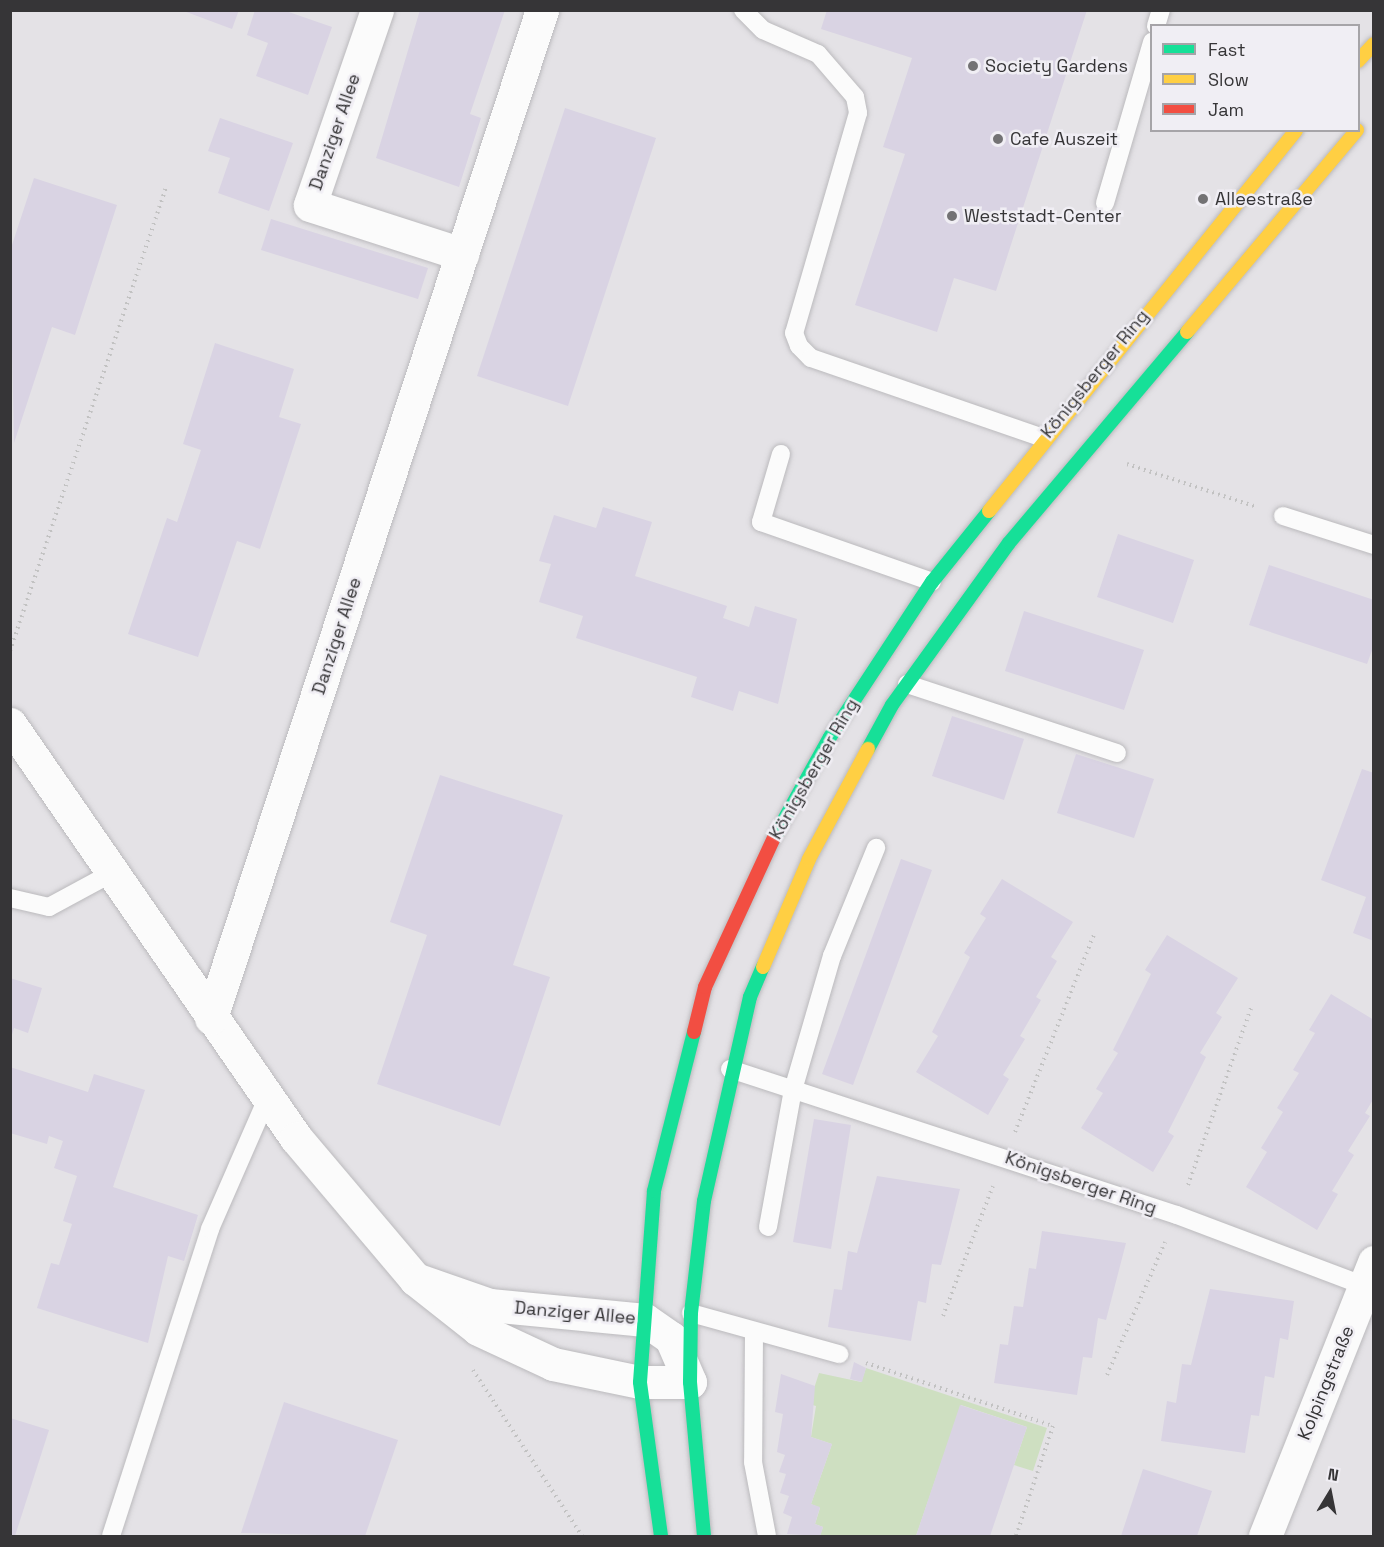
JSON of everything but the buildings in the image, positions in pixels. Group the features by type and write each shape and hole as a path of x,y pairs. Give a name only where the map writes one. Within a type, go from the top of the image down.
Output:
{"main road":[{"path":"1360,60 1374,44"},
{"name":"Königsberger Ring","path":"661,1536 640,1382 654,1191 705,987 766,853 825,747 932,582 1043,438 1294,132"},
{"name":"Königsberger Ring","path":"704,1536 690,1382 691,1313 704,1201 730,1069 750,997 809,860 907,684 1009,543 1355,132"}],"street":[{"name":"Danziger Allee","path":"377,10 309,205 462,254"},
{"name":"Danziger Allee","path":"211,1018 542,10"},
{"name":"Danziger Allee","path":"10,724 211,1018 268,1096 415,1279 478,1329 553,1364 640,1382 690,1382 671,1338 645,1320 490,1305 415,1279"},
{"name":"Kolpingstraße","path":"1265,1536 1369,1274"}],"lane":[{"path":"743,10 763,30 818,54 855,97 858,113 794,333 811,358 1043,438"},
{"path":"1105,203 1150,49"},
{"path":"781,454 761,522 932,582"},
{"path":"1283,516 1374,545"},
{"path":"907,684 1117,753"},
{"path":"768,1227 793,1090 832,956 876,848"},
{"path":"10,898 49,907 112,873"},
{"name":"Königsberger Ring","path":"730,1069 1369,1274"},
{"path":"111,1536 210,1229 268,1096"},
{"path":"691,1313 754,1334 839,1354"},
{"path":"754,1334 753,1462 767,1536"}],"path":[{"path":"10,651 166,187"},
{"path":"1115,460 1283,516"},
{"path":"943,1316 1095,932"},
{"path":"839,1354 1053,1426 1016,1536"},
{"path":"471,1367 582,1536"}],"green space":[{"path":"866,1368 1047,1428 1033,1471 1014,1465 1027,1427 961,1405 916,1536 820,1536 823,1527 815,1524 820,1508 811,1504 832,1444 811,1437 816,1406 809,1404 819,1373 861,1382"}],"traffic: fast":[{"path":"868,749 892,705 1009,543 1187,332"},
{"path":"774,838 830,737 932,582 989,511"},
{"path":"704,1536 690,1382 691,1313 704,1201 750,997 763,967"},
{"path":"661,1536 640,1382 654,1191 694,1032"}],"traffic: slow":[{"path":"1360,59 1374,44"},
{"path":"989,511 1294,132"},
{"path":"1187,332 1355,132"},
{"path":"763,967 809,859 868,749"}],"traffic: jam":[{"path":"694,1032 705,987 774,838"}],"place":[{"name":"Society Gardens","path":"973,66"},
{"name":"Cafe Auszeit","path":"998,139"},
{"name":"Alleestraße","path":"1203,199"},
{"name":"Weststadt-Center","path":"952,216"}]}
